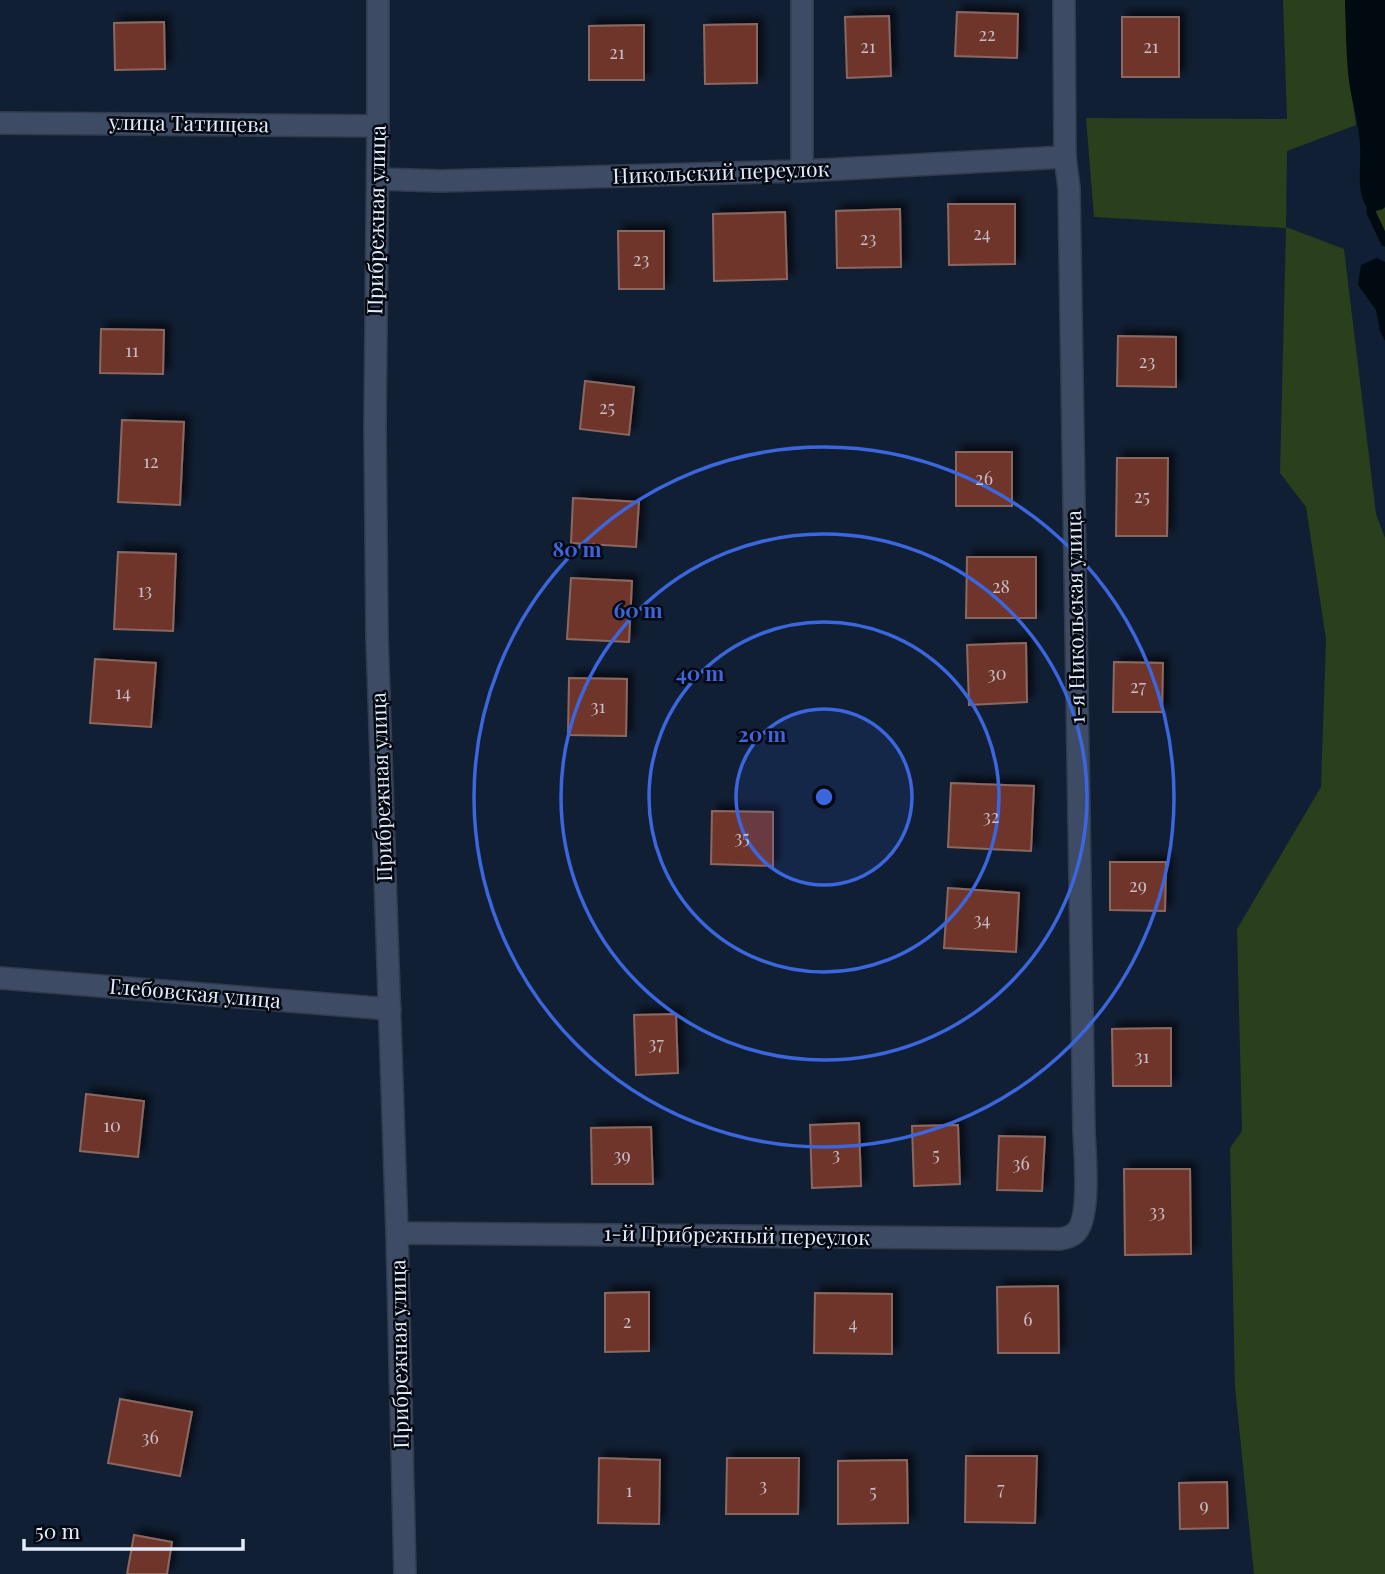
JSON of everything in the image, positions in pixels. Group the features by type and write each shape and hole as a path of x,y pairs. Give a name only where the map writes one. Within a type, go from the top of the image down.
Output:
{"street":[{"name":"Прибрежная улица","path":"378,0 375,426 377,637 397,1233 405,1574"},
{"path":"802,0 802,171"},
{"name":"1-я Никольская улица","path":"1064,0 1065,157 1070,202 1085,1192 1084,1217 1076,1233"},
{"name":"улица Татищева","path":"0,122 379,126"},
{"name":"Никольский переулок","path":"378,179 442,181 802,171 1065,157"},
{"name":"Глебовская улица","path":"0,978 390,1009"},
{"name":"1-й Прибрежный переулок","path":"397,1233 1060,1239 1076,1233"}],"green space":[{"path":"1283,0 1345,0 1349,78 1356,125 1287,151 1286,227 1344,249 1376,514 1385,538 1385,1574 1254,1574 1235,1387 1230,1148 1242,1131 1237,929 1321,787 1326,639 1306,507 1280,473 1286,228 1094,217 1086,118 1287,119"},
{"path":"1385,207 1385,242 1371,212"}],"shaded area":[{"path":"1345,0 1385,0 1385,207 1371,212 1362,198 1361,190 1359,137 1349,81"},
{"path":"1377,258 1385,262 1385,341 1376,310 1358,285 1361,265"}],"building":[{"path":"957,12 1018,14 1017,58 955,56"},
{"path":"889,16 891,76 847,78 845,17"},
{"path":"1122,17 1179,17 1179,77 1122,77"},
{"path":"164,22 165,69 115,70 114,23"},
{"path":"757,24 757,83 705,84 704,25"},
{"path":"644,25 644,80 589,80 589,26"},
{"path":"948,204 1015,204 1015,264 949,265"},
{"path":"900,209 901,267 837,268 836,211"},
{"path":"785,212 787,279 714,281 713,214"},
{"path":"618,231 664,231 664,289 619,289"},
{"path":"101,329 164,330 163,374 100,373"},
{"path":"1118,336 1176,337 1176,387 1117,386"},
{"path":"585,381 634,387 629,435 580,429"},
{"path":"122,420 184,422 180,505 118,502"},
{"path":"956,452 1012,452 1012,506 956,506"},
{"path":"1117,458 1168,458 1167,536 1116,536"},
{"path":"573,498 639,502 636,547 571,543"},
{"path":"118,552 176,554 173,631 114,629"},
{"path":"967,557 1036,557 1036,618 966,618"},
{"path":"571,578 632,581 629,642 567,639"},
{"path":"1026,643 1027,702 969,705 967,645"},
{"path":"95,659 156,663 151,727 90,723"},
{"path":"1114,662 1163,663 1162,712 1113,712"},
{"path":"569,678 627,679 626,736 568,735"},
{"path":"951,783 1034,786 1031,851 948,847"},
{"path":"712,811 773,812 773,866 711,864"},
{"path":"1110,862 1166,862 1165,911 1110,910"},
{"path":"948,888 1019,893 1016,952 944,948"},
{"path":"676,1014 678,1073 636,1075 634,1015"},
{"path":"1171,1028 1171,1086 1113,1086 1112,1029"},
{"path":"86,1094 144,1101 138,1157 80,1151"},
{"path":"859,1123 861,1186 812,1188 810,1125"},
{"path":"958,1125 960,1184 914,1186 912,1126"},
{"path":"651,1127 653,1184 592,1184 591,1128"},
{"path":"999,1136 1045,1137 1042,1191 997,1190"},
{"path":"1124,1169 1190,1169 1191,1254 1125,1255"},
{"path":"1058,1286 1059,1353 998,1353 997,1287"},
{"path":"649,1292 649,1351 605,1352 605,1293"},
{"path":"815,1293 892,1294 892,1354 814,1353"},
{"path":"120,1399 192,1412 180,1476 108,1463"},
{"path":"966,1456 1037,1456 1035,1523 965,1522"},
{"path":"599,1458 660,1460 659,1524 598,1523"},
{"path":"727,1458 799,1458 798,1514 726,1514"},
{"path":"907,1460 908,1523 838,1524 838,1461"},
{"path":"1227,1482 1228,1528 1180,1529 1179,1483"},
{"path":"134,1535 172,1542 167,1574 127,1574"}],"waterway":[{"path":"1371,201 1371,212 1385,242"}]}
